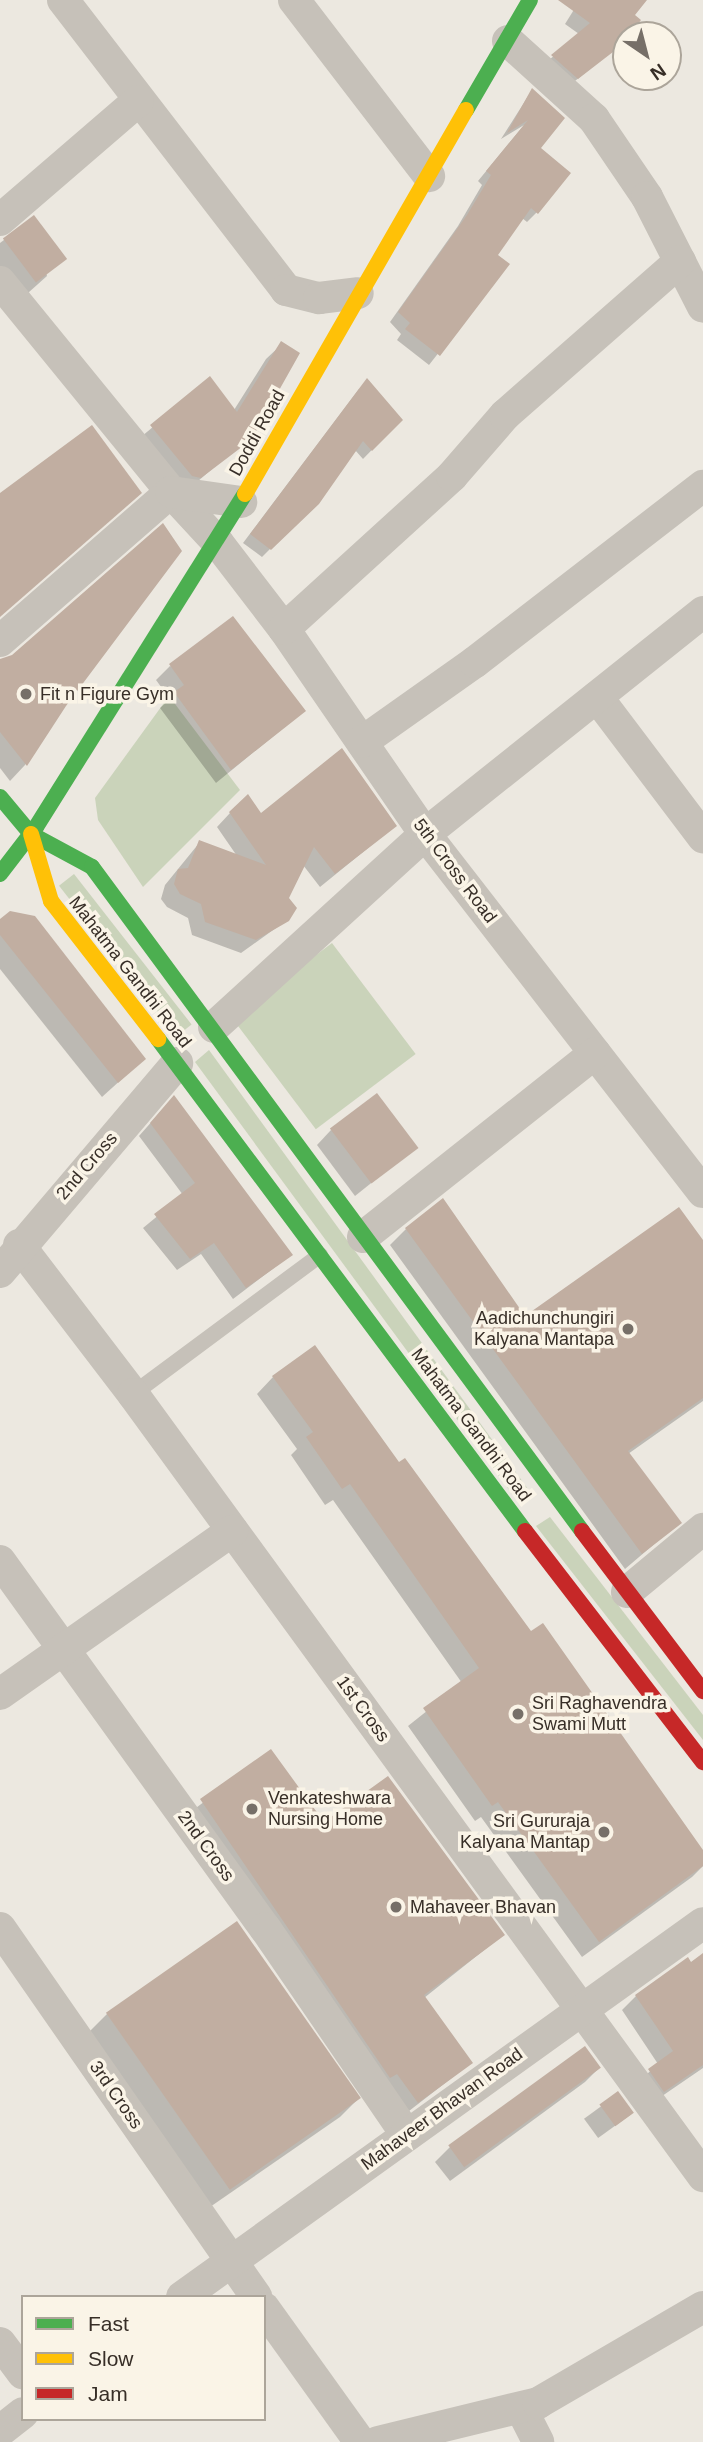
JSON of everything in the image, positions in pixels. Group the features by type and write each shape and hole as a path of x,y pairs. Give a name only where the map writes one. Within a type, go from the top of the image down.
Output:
{"street":[{"path":"63,0 138,101 286,290 319,298 358,293"},
{"path":"294,0 429,176"},
{"name":"Doddi Road","path":"0,874 31,834 218,542 358,293 530,0"},
{"path":"508,41 594,119 647,197 703,307"},
{"path":"0,220 138,101"},
{"path":"284,629 452,476 505,415 680,261"},
{"name":"5th Cross Road","path":"0,282 171,492 218,542 284,629 425,834 595,1053 697,1172"},
{"path":"362,742 475,662 703,486"},
{"path":"0,641 171,492 241,502"},
{"name":"2nd Cross","path":"0,1272 19,1245 193,1047 425,834 703,612"},
{"path":"597,697 703,837"},
{"path":"0,797 31,834"},
{"name":"Mahatma Gandhi Road","path":"31,834 51,901 193,1047 363,1237 703,1691"},
{"name":"Mahatma Gandhi Road","path":"31,834 92,867 193,1047 320,1255 525,1510 703,1762"},
{"path":"363,1237 595,1053"},
{"name":"1st Cross","path":"19,1245 133,1394 703,2176"},
{"path":"525,1510 553,1491"},
{"path":"627,1592 703,1528"},
{"path":"0,1694 232,1531"},
{"name":"2nd Cross","path":"0,1561 265,1928 407,2135"},
{"name":"Mahaveer Bhavan Road","path":"185,2295 703,1923"},
{"name":"3rd Cross","path":"4,1942 255,2295"},
{"path":"378,2442 538,2403 703,2306"},
{"path":"266,2311 360,2442"},
{"path":"0,2343 21,2370"},
{"path":"521,2408 538,2442"},
{"path":"0,2431 21,2415"}],"lane":[{"path":"133,1394 320,1255"}],"green space":[{"path":"169,696 240,790 143,887 98,820 95,798"},
{"path":"74,874 192,1025 177,1036 59,886"},
{"path":"332,943 416,1054 316,1129 232,1018"},
{"path":"209,1050 528,1489 515,1498 195,1062"},
{"path":"550,1517 703,1715 703,1740 536,1526"}],"building":[{"path":"558,0 647,0 635,15 640,21 612,21 612,53 578,79 551,55 590,23"},
{"path":"532,88 565,118 541,148 571,173 538,214 531,208 498,255 510,264 440,356 405,329 410,323 398,312 467,215 491,175 486,171 528,120 507,133"},
{"path":"34,215 67,259 36,282 3,238"},
{"path":"281,341 300,353 251,440 201,478 192,476 150,425 210,376 237,412"},
{"path":"367,378 403,420 372,451 363,441 319,504 271,550 250,534"},
{"path":"92,425 142,493 0,617 0,493"},
{"path":"163,523 182,551 66,706 27,766 0,732 0,659 12,655"},
{"path":"233,616 306,711 231,770 174,692 184,685 169,664"},
{"path":"342,748 397,826 335,874 314,847 289,898 297,908 289,921 256,940 205,922 201,904 180,894 174,884 178,869 188,868 199,840 266,865 229,812 248,794 261,813"},
{"path":"10,911 35,916 146,1059 118,1083 0,935 0,919"},
{"path":"377,1093 419,1148 371,1184 330,1129"},
{"path":"174,1095 293,1255 246,1288 214,1243 190,1259 154,1214 195,1183 150,1123"},
{"path":"443,1198 525,1316 679,1207 703,1240 703,1398 628,1451 682,1523 642,1554 405,1228"},
{"path":"315,1345 399,1462 405,1458 531,1631 543,1623 703,1850 703,1866 599,1942 498,1802 492,1806 423,1708 479,1668 350,1484 342,1489 306,1437 313,1432 272,1376"},
{"path":"271,1749 324,1822 388,1776 505,1935 424,1995 473,2063 418,2103 397,2074 390,2078 200,1799"},
{"path":"237,1921 361,2098 230,2190 106,2013"},
{"path":"703,1953 703,2065 664,2092 648,2069 673,2051 635,1995 688,1957 691,1962"},
{"path":"585,2046 601,2068 464,2167 448,2145"},
{"path":"618,2091 634,2113 615,2126 599,2105"}],"traffic: fast":[{"path":"466,110 530,0"},
{"path":"0,874 36,827 245,494"},
{"path":"0,797 31,834 92,867 582,1531"},
{"path":"158,1039 525,1531"}],"traffic: slow":[{"path":"245,494 466,110"},
{"path":"31,834 51,901 158,1039"}],"traffic: jam":[{"path":"525,1531 703,1762"},
{"path":"582,1531 703,1691"}],"place":[{"name":"Fit n Figure Gym","path":"26,694"},
{"name":"Aadichunchungiri Kalyana Mantapa","path":"628,1329"},
{"name":"Sri Raghavendra Swami Mutt","path":"518,1714"},
{"name":"Venkateshwara Nursing Home","path":"252,1809"},
{"name":"Sri Gururaja Kalyana Mantap","path":"604,1832"},
{"name":"Mahaveer Bhavan","path":"396,1907"}]}
